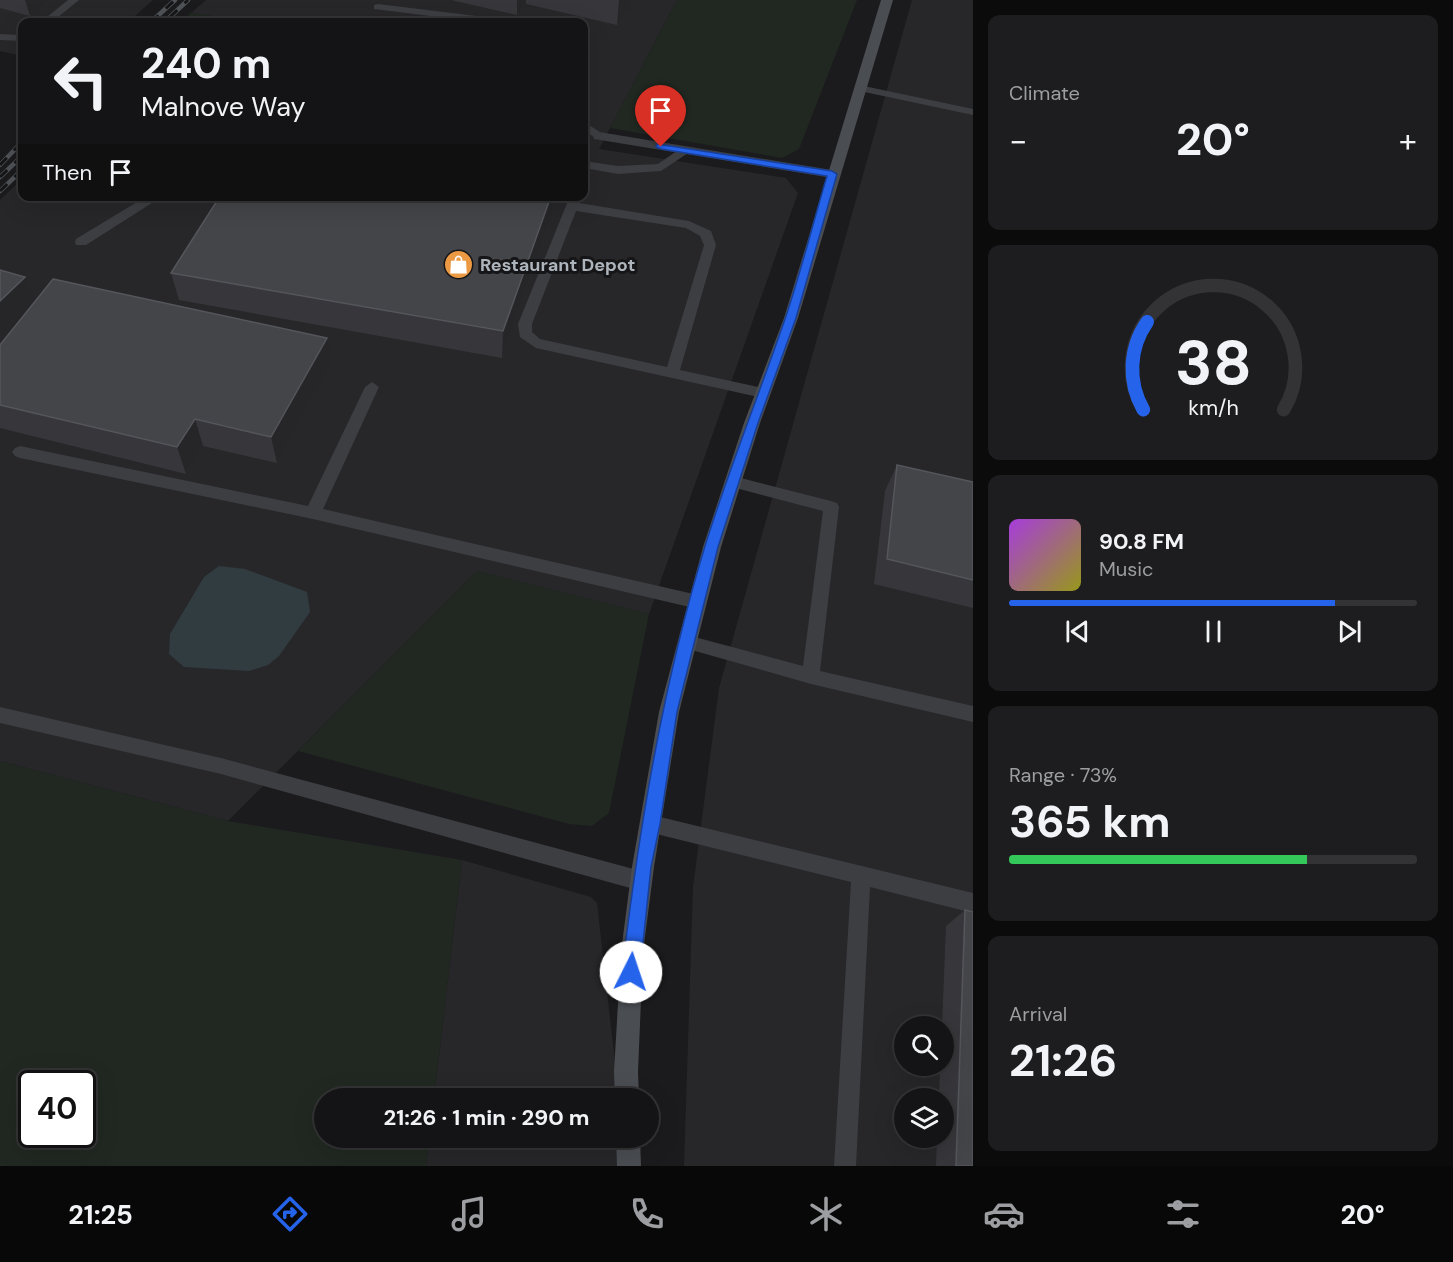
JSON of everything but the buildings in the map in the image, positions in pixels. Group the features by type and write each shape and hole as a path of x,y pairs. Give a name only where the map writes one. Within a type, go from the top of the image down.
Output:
{"street":[{"path":"627,1088 632,952 641,881 669,712 712,547 763,393 791,318 832,174 887,0"},
{"path":"599,136 832,174"},
{"path":"628,1148 629,1166"}],"lane":[{"path":"51,18 75,0"},
{"path":"378,8 466,18"},
{"path":"0,37 18,38"},
{"path":"859,88 973,112"},
{"path":"588,128 599,136"},
{"path":"588,169 662,167 684,150"},
{"path":"81,242 149,201"},
{"path":"672,373 710,245 706,234 689,225 574,201 525,324 525,334 536,343 672,373 763,393"},
{"path":"313,513 372,387"},
{"path":"20,452 313,513 698,602"},
{"path":"733,482 831,507 811,676"},
{"path":"687,642 811,676 973,714"},
{"path":"0,715 221,766 641,881"},
{"path":"652,824 973,903"},
{"path":"845,1166 861,876"}],"shaded area":[{"path":"0,0 153,0 133,18 18,18 18,55 0,51"},
{"path":"206,0 677,0 599,149 786,178 798,193 649,614 477,571 228,821 0,761 0,200 18,183 18,201 588,201 588,18 226,18 191,13"},
{"path":"677,0 857,0 799,149 782,158 610,128"},
{"path":"912,0 973,0 973,1166 684,1166 693,887 719,688"},
{"path":"191,13 226,18 185,18"},
{"path":"219,566 245,569 307,592 310,612 279,656 268,665 249,671 184,667 169,654 170,634 204,577"},
{"path":"477,571 649,614 609,813 592,826 569,824 298,751"},
{"path":"0,761 228,821 462,860 435,1088 314,1088 314,1148 428,1148 426,1166 0,1166"},
{"path":"462,860 591,897 597,903 618,1088 435,1088"},
{"path":"428,1148 624,1148 626,1166 426,1166"}],"railway":[{"path":"155,18 175,0"},
{"path":"170,17 188,0"},
{"path":"0,165 18,146"},
{"path":"0,177 18,160"},
{"path":"0,191 18,174"}],"place":[{"name":"Restaurant Depot","path":"459,265"}],"route":[{"path":"631,972 643,867 669,712 712,547 752,423 791,318 832,174 661,147"}]}
